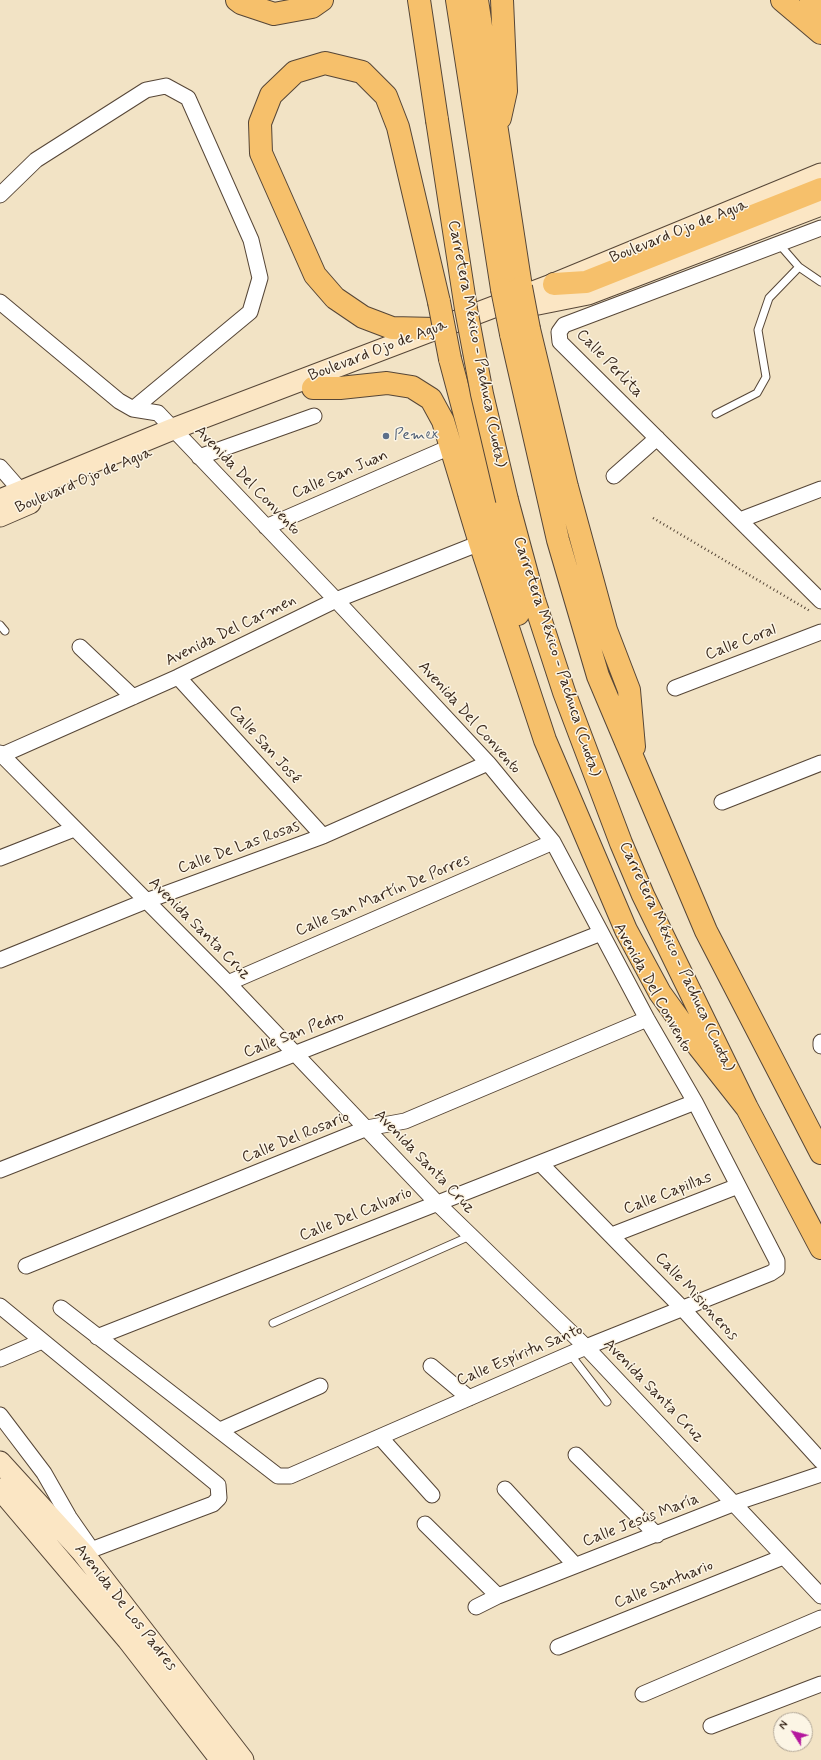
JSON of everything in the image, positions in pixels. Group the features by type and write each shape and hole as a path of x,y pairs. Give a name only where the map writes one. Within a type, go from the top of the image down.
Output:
{"main road":[{"path":"237,0 241,3 274,14 312,8 322,0"},
{"name":"Carretera México - Pachuca (Cuota)","path":"419,0 466,309 482,394 507,500 534,600 564,692 608,810 643,895 747,1108 821,1248"},
{"path":"457,0 558,540 598,676 706,931 821,1153"},
{"path":"477,0 496,130 512,288"},
{"path":"496,130 506,92 502,0"},
{"path":"782,0 821,33"},
{"path":"811,0 821,9"},
{"path":"436,329 392,328 364,317 335,298 315,275 261,153 260,123 271,94 295,72 325,63 362,72 386,96 398,127 439,302 450,359 539,690 545,740"},
{"name":"Boulevard Ojo de Agua","path":"0,516 178,434 436,329 554,284 821,174"},
{"path":"554,284 586,282 821,189"},
{"name":"Boulevard Ojo de Agua","path":"0,500 178,434 313,388 439,336 533,305 588,294 821,205"},
{"path":"313,388 340,388 387,384 412,387 431,399 443,421 480,543 545,740 626,930 660,992 699,1048 747,1108"},
{"name":"Avenida De Los Padres","path":"0,1462 87,1551 243,1760"},
{"name":"Avenida De Los Padres","path":"0,1489 128,1640 221,1760"}],"street":[{"path":"0,195 36,160 146,90 166,86 188,98 251,240 260,278 250,312 133,409"},
{"name":"Calle Perlita","path":"816,607 740,520 560,342 560,332 564,325 821,228"},
{"name":"Avenida Del Convento","path":"0,302 119,401 133,409 158,413 336,600 488,763 553,842 647,1019 695,1102 777,1261 777,1269"},
{"path":"200,457 314,416"},
{"path":"614,476 657,438"},
{"name":"Calle San Juan","path":"266,527 450,447"},
{"path":"0,467 21,491"},
{"path":"740,520 821,489"},
{"name":"Avenida Del Carmen","path":"1,755 178,677 336,600 480,543"},
{"name":"Calle Coral","path":"675,688 821,632"},
{"path":"80,647 133,697"},
{"name":"Calle San José","path":"178,677 322,836"},
{"name":"Avenida Santa Cruz","path":"1,755 228,983 437,1202 586,1347 735,1503 783,1557 821,1596"},
{"name":"Calle De Las Rosas","path":"0,960 146,901 322,836 488,763"},
{"path":"722,802 821,763"},
{"path":"0,858 74,829"},
{"name":"Calle San Martín De Porres","path":"228,983 553,842"},
{"name":"Calle San Pedro","path":"0,1170 601,933"},
{"name":"Calle Del Rosario","path":"26,1266 367,1128 405,1121 647,1019"},
{"name":"Calle Del Calvario","path":"97,1337 437,1202 695,1102"},
{"name":"Calle Misioneros","path":"540,1163 612,1234 683,1309 821,1461"},
{"name":"Calle Capillas","path":"612,1234 738,1186"},
{"name":"Calle Espíritu Santo","path":"220,1430 278,1476 290,1476 586,1347 683,1309 777,1269"},
{"path":"0,1306 218,1485 219,1498 213,1504 87,1551 44,1473 0,1415"},
{"path":"62,1308 97,1337 220,1430 320,1386"},
{"path":"0,1360 42,1341"},
{"path":"431,1366 469,1398"},
{"path":"380,1437 432,1495"},
{"path":"576,1455 657,1535"},
{"name":"Calle Jesús María","path":"476,1607 498,1596 657,1535 735,1503 821,1474"},
{"path":"505,1489 576,1565"},
{"path":"425,1524 498,1596"},
{"name":"Calle Santuario","path":"558,1647 783,1557"},
{"path":"643,1694 821,1618"},
{"path":"712,1726 821,1684"}],"lane":[{"path":"779,244 799,267 821,282"},
{"path":"716,414 757,393 766,377 758,330 769,298 799,267"},
{"path":"273,1323 471,1236"},
{"path":"570,1354 607,1402"}],"path":[{"path":"653,518 816,607"}],"place":[{"name":"Pemex","path":"386,436"}]}
